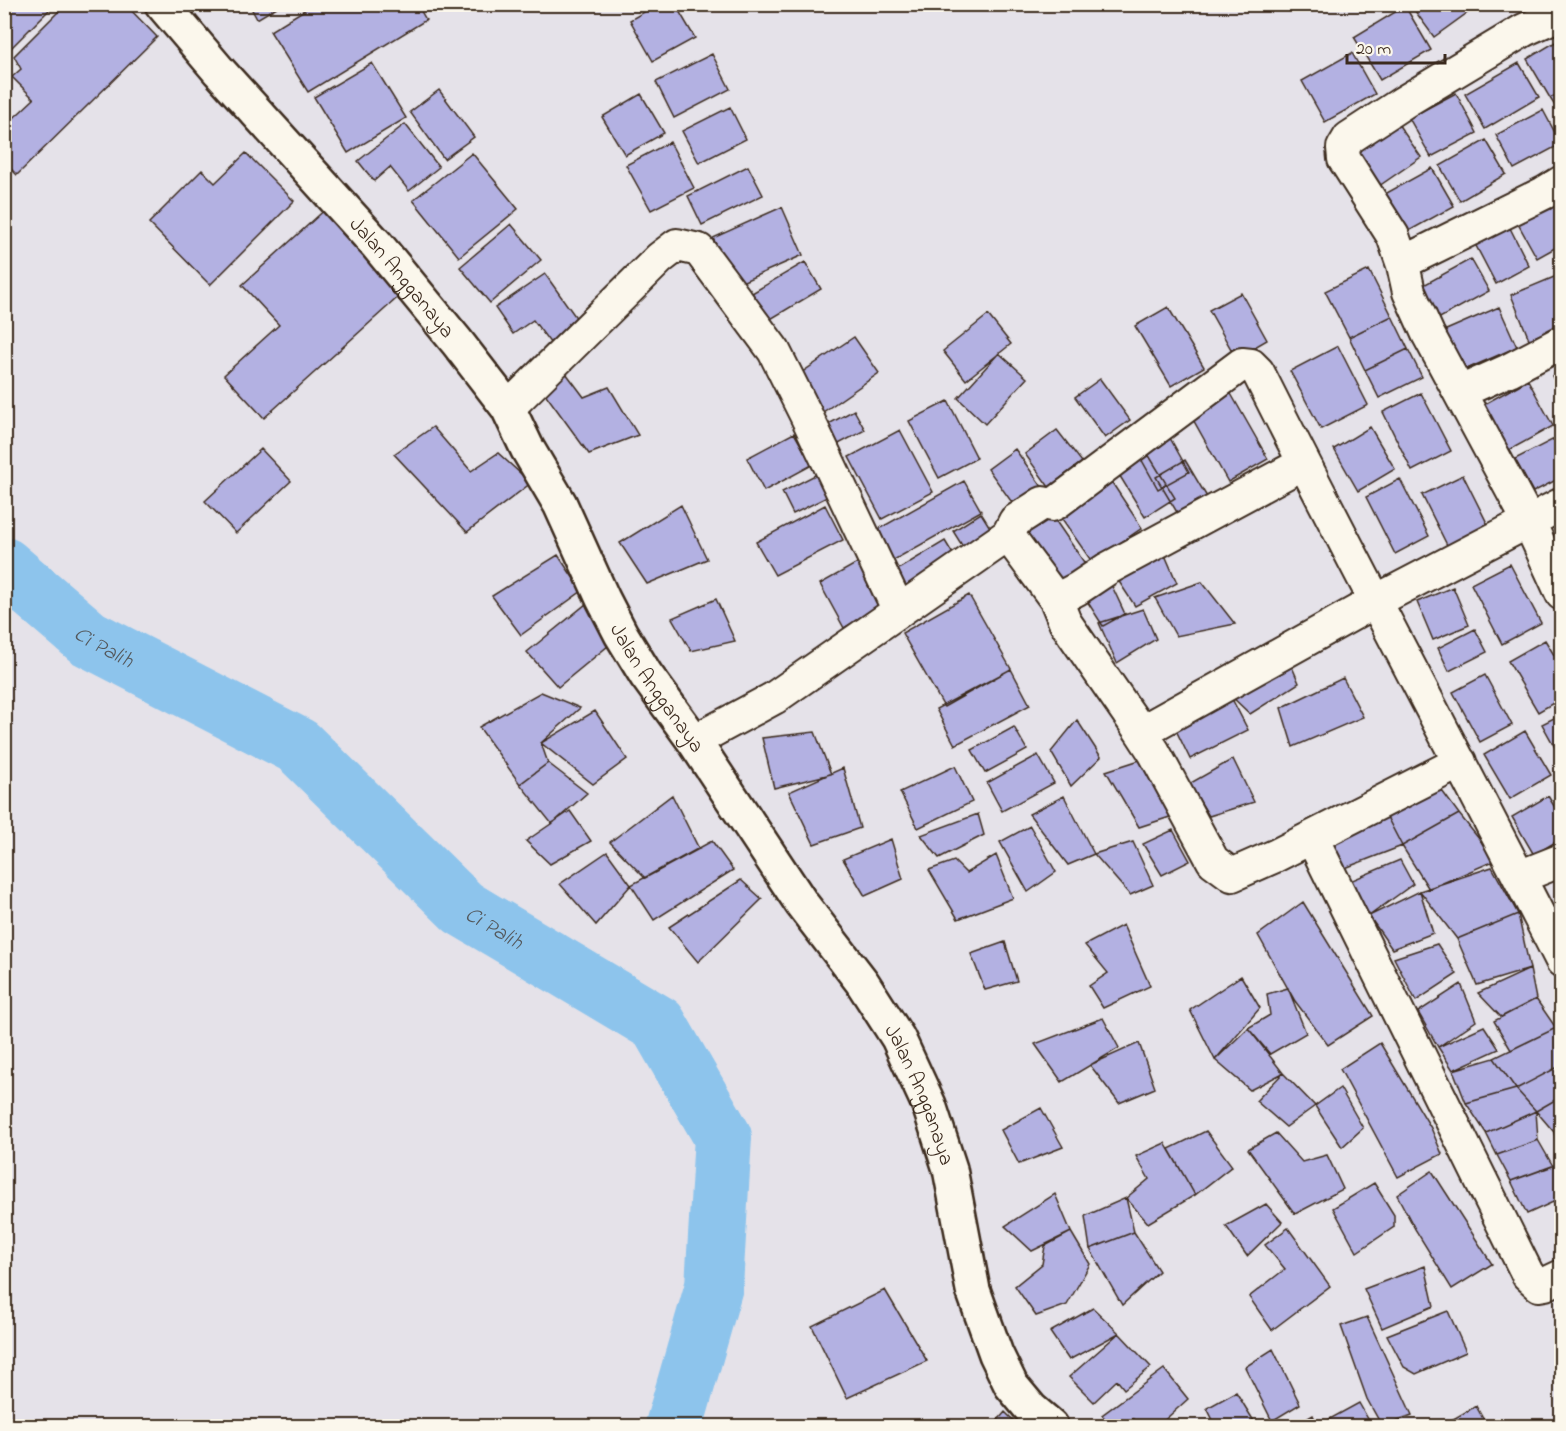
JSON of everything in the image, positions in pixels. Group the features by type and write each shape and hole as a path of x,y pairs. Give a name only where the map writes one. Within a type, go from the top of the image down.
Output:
{"street":[{"name":"Jalan Angganaya","path":"162,4 219,71 377,245 508,408 527,448 560,504 621,634 646,675 694,741 802,904 862,982 898,1038 929,1105 950,1169 973,1290 996,1354 1011,1385 1031,1409 1051,1426"},
{"path":"1562,13 1528,17 1349,138 1343,148 1344,159 1394,236 1408,292 1528,522 1562,594"},
{"path":"1403,265 1412,258 1562,182"},
{"path":"508,408 660,258 677,245 699,250 774,351 899,611"},
{"path":"1460,392 1509,370 1562,342"},
{"path":"694,741 774,698 1008,535 1015,521 1043,503 1052,505 1056,503 1242,364 1251,365 1258,372 1562,961"},
{"path":"1056,600 1107,569 1304,463"},
{"path":"1141,732 1376,601 1562,504"},
{"path":"1008,535 1056,600 1065,622 1141,732 1213,861 1232,875 1275,856 1460,762"},
{"path":"1312,837 1528,1275 1539,1285 1562,1276"},
{"path":"1519,877 1562,860"}],"building":[{"path":"4,4 55,4 4,55"},
{"path":"66,4 125,4 157,37 17,175 4,162 4,127 34,99 12,77 21,69 14,56"},
{"path":"249,4 282,4 257,19"},
{"path":"314,4 417,4 426,20 308,92 270,31"},
{"path":"658,4 675,4 695,38 653,61 630,20"},
{"path":"1416,4 1471,4 1474,8 1434,37 1412,7"},
{"path":"1405,6 1431,50 1380,80 1354,37"},
{"path":"1562,38 1562,92 1550,98 1527,59"},
{"path":"1352,53 1375,94 1325,122 1302,81"},
{"path":"712,54 730,89 674,118 656,82"},
{"path":"372,63 406,118 348,153 314,97"},
{"path":"1519,63 1539,97 1485,129 1465,94"},
{"path":"439,90 474,137 444,159 410,112"},
{"path":"1562,92 1562,117 1550,98"},
{"path":"1456,93 1477,133 1431,157 1409,118"},
{"path":"641,94 664,133 625,155 602,117"},
{"path":"730,107 746,139 699,163 682,131"},
{"path":"1543,110 1561,144 1514,169 1496,135"},
{"path":"405,124 439,167 409,191 390,167 374,181 358,161"},
{"path":"1398,124 1421,157 1379,186 1356,153"},
{"path":"1486,140 1506,174 1460,201 1440,166"},
{"path":"670,142 694,188 651,210 626,165"},
{"path":"246,153 294,201 210,285 149,223 202,170 215,183"},
{"path":"472,153 518,209 459,257 413,200"},
{"path":"748,166 763,195 702,225 688,196"},
{"path":"1432,168 1454,206 1407,232 1385,194"},
{"path":"1562,197 1562,244 1537,258 1517,222"},
{"path":"329,206 405,291 264,418 224,375 279,325 242,285"},
{"path":"782,207 803,255 735,285 713,238"},
{"path":"511,224 541,260 490,303 460,267"},
{"path":"1508,224 1529,266 1496,284 1474,242"},
{"path":"1471,259 1489,291 1438,319 1420,287"},
{"path":"805,262 821,289 769,320 752,293"},
{"path":"1369,270 1392,316 1349,337 1325,291"},
{"path":"545,274 580,323 551,344 533,320 513,334 495,308"},
{"path":"1559,275 1562,280 1562,326 1529,339 1511,295"},
{"path":"1241,293 1267,340 1236,358 1209,310"},
{"path":"1168,307 1204,367 1171,386 1135,326"},
{"path":"1499,307 1517,347 1455,374 1437,334"},
{"path":"988,315 1011,344 966,380 943,351"},
{"path":"1392,316 1408,349 1365,370 1349,337"},
{"path":"854,337 879,373 823,412 798,375"},
{"path":"1338,346 1368,405 1321,429 1290,371"},
{"path":"1408,349 1422,377 1379,398 1365,370"},
{"path":"999,353 1027,378 985,424 958,398"},
{"path":"1562,372 1562,396 1552,376"},
{"path":"566,373 584,397 609,387 638,435 589,454 541,388"},
{"path":"1100,379 1130,420 1105,438 1075,397"},
{"path":"1528,380 1553,426 1504,453 1479,407"},
{"path":"1230,392 1268,459 1228,482 1190,414"},
{"path":"1421,393 1451,451 1412,471 1383,412"},
{"path":"948,401 977,458 939,478 909,421"},
{"path":"854,410 865,430 835,446 825,426"},
{"path":"433,427 471,471 498,453 531,483 467,532 394,454"},
{"path":"1370,427 1395,469 1358,491 1334,449"},
{"path":"900,430 933,492 882,519 849,457"},
{"path":"1057,430 1082,462 1049,487 1025,454"},
{"path":"794,433 812,465 764,491 747,458"},
{"path":"1562,435 1562,477 1533,492 1515,459"},
{"path":"1170,438 1189,472 1158,489 1139,455"},
{"path":"261,449 291,481 236,533 205,501"},
{"path":"1015,449 1048,495 1021,515 988,469"},
{"path":"1148,454 1175,498 1145,517 1118,473"},
{"path":"1185,460 1207,497 1178,514 1156,477"},
{"path":"817,474 829,496 793,514 782,492"},
{"path":"1463,475 1489,527 1448,547 1422,495"},
{"path":"1109,478 1142,528 1092,562 1058,513"},
{"path":"1400,479 1429,536 1395,554 1366,497"},
{"path":"964,481 981,511 892,561 875,531"},
{"path":"681,505 707,559 647,584 620,543"},
{"path":"825,505 843,540 775,575 756,542"},
{"path":"981,513 996,537 968,555 953,531"},
{"path":"1051,514 1086,565 1056,585 1022,534"},
{"path":"945,541 959,564 909,594 895,571"},
{"path":"1162,548 1177,583 1135,606 1114,574"},
{"path":"558,555 582,591 521,635 492,596"},
{"path":"859,562 883,605 844,628 820,584"},
{"path":"1510,564 1541,623 1502,644 1471,584"},
{"path":"1202,582 1235,624 1176,636 1155,598"},
{"path":"1111,584 1125,614 1103,626 1087,601"},
{"path":"1453,587 1469,625 1433,640 1417,602"},
{"path":"969,595 1011,669 944,707 902,633"},
{"path":"716,599 735,641 691,651 672,618"},
{"path":"591,600 614,641 558,687 527,652"},
{"path":"1143,609 1156,639 1117,663 1099,623"},
{"path":"1475,629 1487,652 1449,671 1438,648"},
{"path":"1545,640 1562,668 1562,698 1538,712 1508,661"},
{"path":"1289,660 1299,683 1250,714 1230,695"},
{"path":"1011,669 1030,705 955,745 936,709"},
{"path":"1485,675 1512,725 1480,742 1453,692"},
{"path":"1343,678 1363,717 1293,747 1281,708"},
{"path":"541,692 580,708 541,743 548,763 520,784 479,727"},
{"path":"1230,695 1248,730 1190,759 1173,724"},
{"path":"595,711 627,759 593,784 541,743"},
{"path":"1562,714 1562,760 1542,724"},
{"path":"1077,720 1101,757 1071,786 1051,752"},
{"path":"1014,727 1027,750 985,773 972,750"},
{"path":"1525,731 1551,775 1510,799 1484,755"},
{"path":"815,732 831,774 774,788 762,738"},
{"path":"1038,755 1054,783 1002,811 987,783"},
{"path":"1146,758 1176,815 1139,827 1106,771"},
{"path":"1233,759 1254,802 1209,816 1189,784"},
{"path":"548,763 587,793 552,824 520,784"},
{"path":"955,766 972,802 918,828 900,792"},
{"path":"843,768 860,828 814,844 789,792"},
{"path":"1437,784 1459,814 1402,846 1386,815"},
{"path":"672,795 699,849 645,878 610,842"},
{"path":"1064,796 1094,854 1068,865 1029,814"},
{"path":"1548,796 1562,819 1562,838 1534,855 1512,817"},
{"path":"570,811 591,841 550,864 526,841"},
{"path":"978,814 984,835 939,858 921,835"},
{"path":"1459,814 1496,860 1429,889 1402,846"},
{"path":"1386,815 1402,846 1345,868 1332,845"},
{"path":"1030,826 1056,872 1028,892 1000,842"},
{"path":"1173,830 1190,861 1162,875 1143,844"},
{"path":"891,839 903,879 865,896 843,859"},
{"path":"712,841 733,870 654,920 631,885"},
{"path":"1133,842 1153,885 1130,895 1094,854"},
{"path":"607,852 631,885 596,925 560,884"},
{"path":"996,855 1013,898 958,919 929,870 954,861 966,873"},
{"path":"1400,860 1413,884 1369,916 1350,881"},
{"path":"1492,867 1518,914 1457,939 1420,891"},
{"path":"741,880 762,899 698,962 669,927"},
{"path":"1420,891 1433,933 1392,949 1369,916"},
{"path":"1303,902 1373,1016 1328,1045 1295,1001 1258,935"},
{"path":"1518,914 1530,969 1477,985 1457,939"},
{"path":"1123,925 1150,986 1103,1008 1089,986 1108,973 1085,945"},
{"path":"1005,942 1017,981 985,990 971,954"},
{"path":"1437,944 1457,974 1416,1001 1394,958"},
{"path":"1530,969 1536,999 1501,1017 1478,993"},
{"path":"1241,976 1260,1008 1215,1060 1190,1010"},
{"path":"1461,984 1476,1021 1438,1047 1418,1012"},
{"path":"1288,988 1306,1033 1270,1054 1248,1028 1270,1015 1267,994"},
{"path":"1536,999 1556,1028 1511,1050 1494,1021"},
{"path":"1103,1018 1119,1048 1062,1082 1035,1044"},
{"path":"1484,1026 1499,1049 1453,1070 1438,1047"},
{"path":"1248,1028 1283,1073 1250,1090 1215,1060"},
{"path":"1556,1028 1562,1039 1562,1065 1516,1089 1494,1058"},
{"path":"1139,1043 1155,1088 1119,1103 1090,1065"},
{"path":"1380,1043 1431,1128 1442,1154 1398,1177 1340,1069"},
{"path":"1494,1058 1516,1089 1466,1103 1453,1070"},
{"path":"1562,1065 1562,1096 1536,1111 1516,1089"},
{"path":"1283,1073 1315,1106 1286,1127 1256,1101"},
{"path":"1340,1088 1363,1128 1342,1147 1315,1106"},
{"path":"1516,1089 1536,1111 1486,1133 1466,1103"},
{"path":"1562,1096 1562,1129 1554,1132 1536,1111"},
{"path":"1041,1108 1063,1147 1019,1164 1001,1130"},
{"path":"1536,1111 1538,1140 1497,1155 1486,1133"},
{"path":"1562,1129 1562,1163 1560,1163 1554,1132"},
{"path":"1206,1131 1232,1166 1195,1195 1169,1149"},
{"path":"1276,1133 1302,1162 1327,1155 1343,1189 1295,1214 1248,1149"},
{"path":"1538,1140 1553,1166 1511,1181 1497,1155"},
{"path":"1165,1143 1195,1195 1148,1223 1126,1198 1149,1179 1136,1156"},
{"path":"1560,1163 1562,1198 1527,1214 1511,1181"},
{"path":"1432,1171 1492,1264 1452,1289 1397,1195"},
{"path":"1374,1183 1394,1215 1394,1227 1357,1252 1333,1208"},
{"path":"1055,1194 1071,1232 1032,1251 1005,1226"},
{"path":"1126,1198 1134,1232 1090,1249 1085,1216"},
{"path":"1266,1204 1282,1222 1247,1256 1226,1226"},
{"path":"1288,1228 1330,1286 1272,1330 1249,1297 1285,1269 1265,1245"},
{"path":"1071,1232 1090,1264 1067,1305 1036,1316 1015,1286 1042,1264 1045,1246"},
{"path":"1134,1232 1159,1271 1122,1305 1090,1249"},
{"path":"1425,1266 1434,1306 1382,1328 1364,1289"},
{"path":"885,1290 927,1361 847,1398 812,1326"},
{"path":"1093,1308 1119,1333 1069,1360 1050,1332"},
{"path":"1448,1311 1466,1352 1416,1374 1404,1367 1387,1335"},
{"path":"1367,1317 1412,1415 1382,1426 1367,1399 1341,1326"},
{"path":"1119,1333 1151,1367 1124,1389 1117,1380 1094,1402 1069,1377"},
{"path":"1273,1349 1300,1404 1272,1421 1245,1367"},
{"path":"1164,1369 1188,1399 1158,1426 1143,1426 1133,1419 1130,1426 1111,1426 1102,1415"},
{"path":"1236,1392 1257,1426 1216,1426 1207,1408"},
{"path":"1359,1403 1372,1426 1328,1426 1326,1421"},
{"path":"1476,1406 1487,1426 1441,1426"},
{"path":"1005,1412 1019,1426 993,1426"},
{"path":"1313,1415 1318,1426 1294,1426"}],"waterway":[{"name":"Ci Palih","path":"4,566 88,638 298,746 463,908 658,1024 723,1137 714,1286 674,1426"}]}
